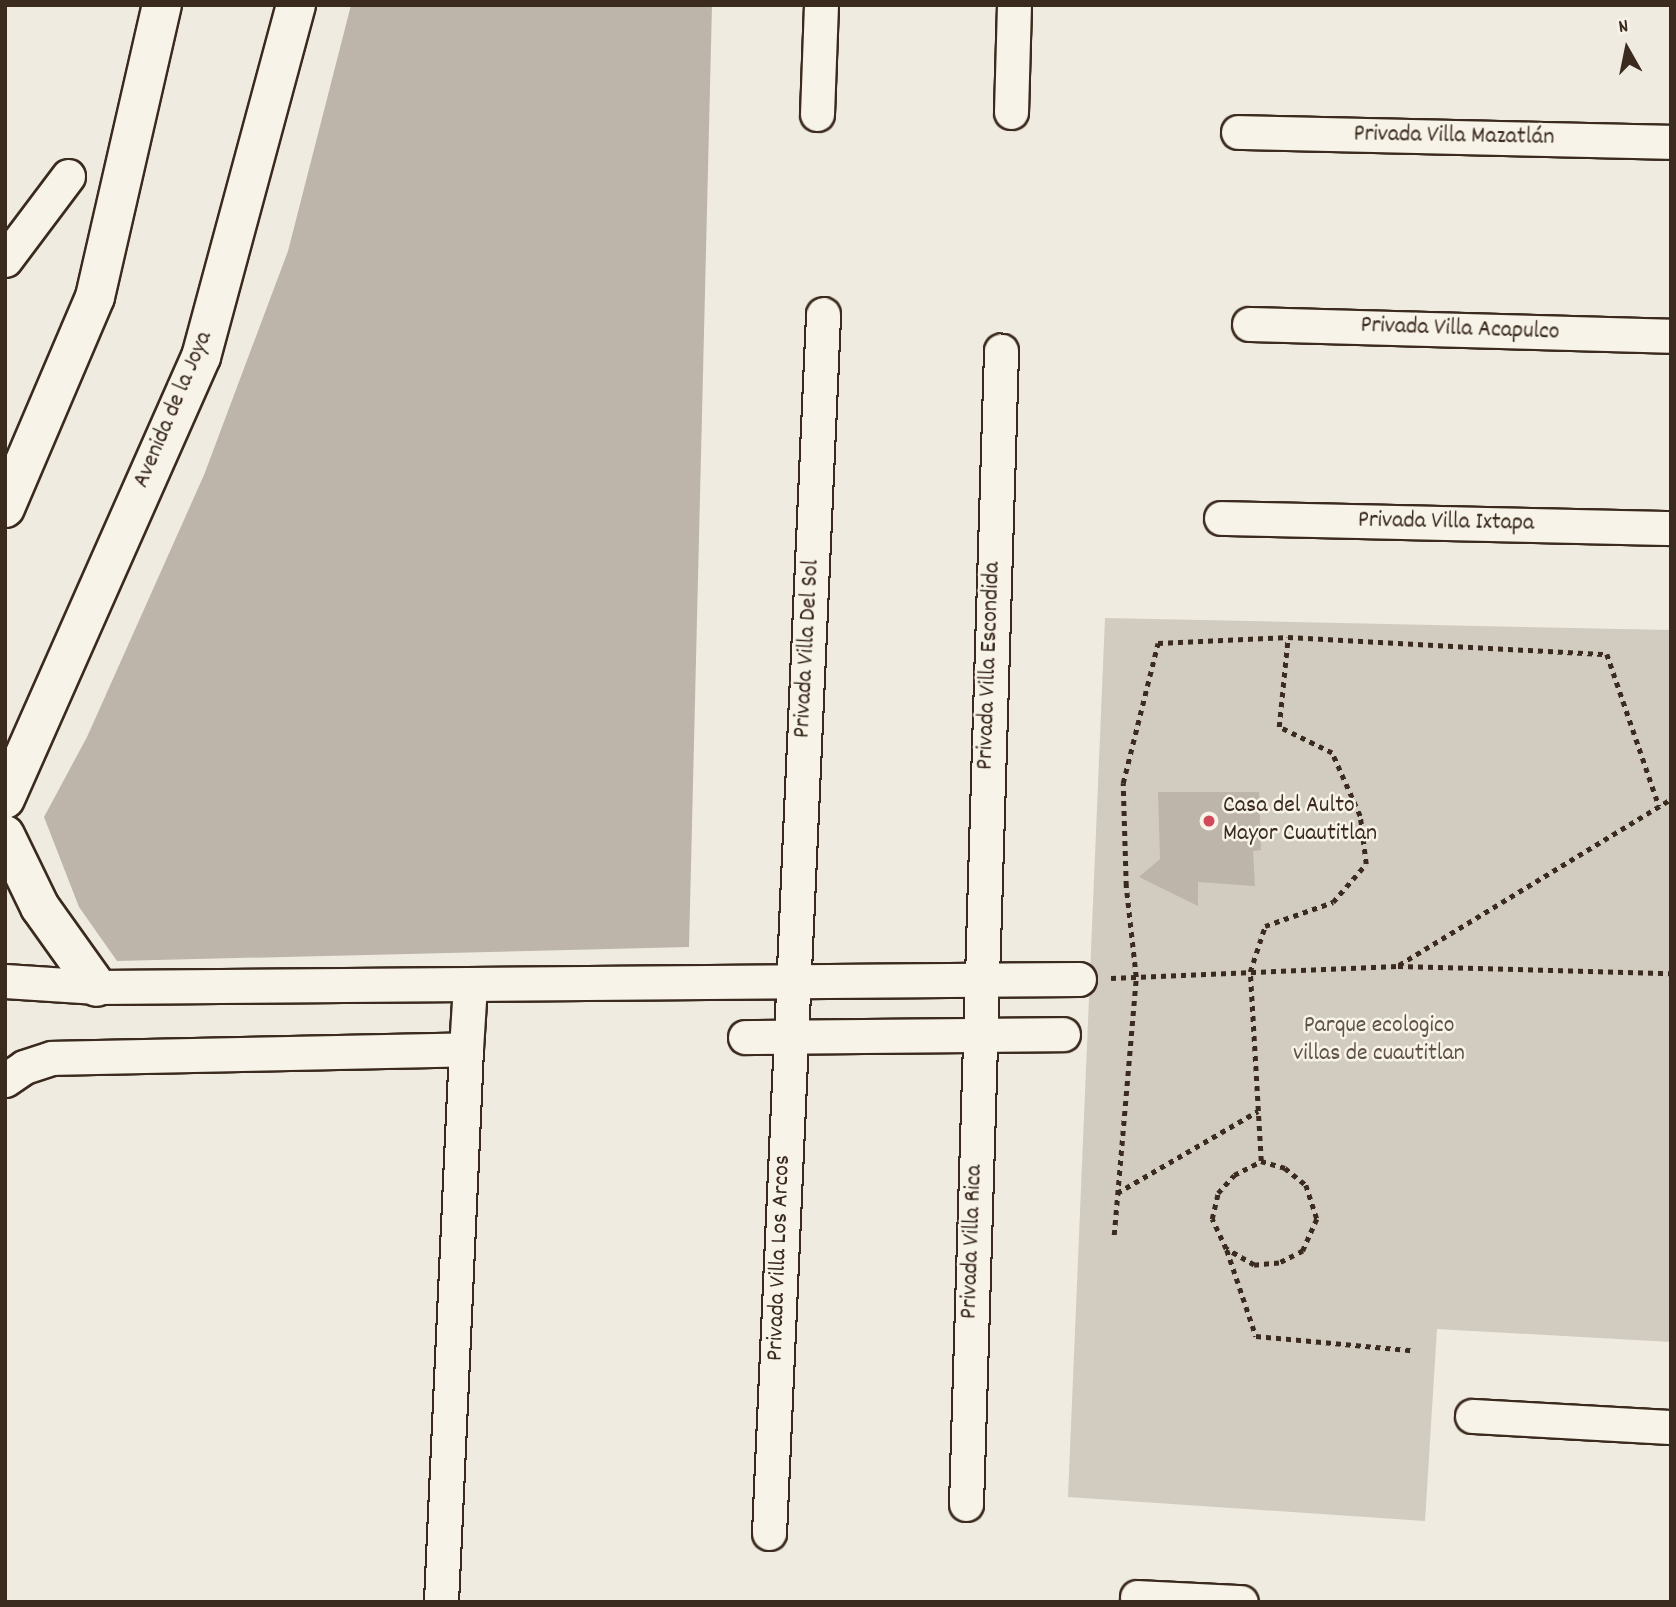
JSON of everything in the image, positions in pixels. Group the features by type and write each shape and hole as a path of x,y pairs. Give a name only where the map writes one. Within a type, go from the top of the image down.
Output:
{"main road":[{"path":"6,504 95,298 162,5"},
{"path":"279,5 286,50"},
{"name":"Avenida de la Joya","path":"5,799 201,357 296,5"},
{"path":"5,835 40,907 97,987"}],"street":[{"path":"817,114 821,5"},
{"path":"1012,112 1014,5"},
{"name":"Privada Villa Mazatlán","path":"1238,132 1671,142"},
{"path":"5,260 68,176"},
{"name":"Privada Villa Del Sol","path":"793,984 823,314"},
{"name":"Privada Villa Acapulco","path":"1249,324 1671,336"},
{"name":"Privada Villa Escondida","path":"980,981 1001,351"},
{"name":"Privada Villa Ixtapa","path":"1220,517 1671,528"},
{"path":"5,981 97,987 793,984 1079,979"},
{"name":"Privada Villa Rica","path":"966,1504 980,981"},
{"name":"Privada Villa Los Arcos","path":"769,1533 793,984"},
{"path":"441,1602 470,986"},
{"path":"745,1037 790,1034 1063,1034"},
{"path":"5,1080 24,1067 52,1058 466,1049"},
{"path":"1472,1416 1671,1427"},
{"path":"1137,1597 1241,1602"}],"path":[{"path":"1114,1235 1136,977 1126,886 1123,783 1158,643 1288,637 1607,654 1658,806"},
{"path":"1261,1161 1250,972 1265,926 1332,902 1366,864 1360,816 1332,753 1279,727 1288,637"},
{"path":"1398,966 1671,799"},
{"path":"1079,979 1398,966 1671,973"},
{"path":"1116,1194 1258,1111"},
{"path":"1226,1249 1254,1265 1279,1263 1303,1251 1317,1219 1306,1185 1285,1168 1261,1161 1234,1175 1218,1193 1212,1220 1226,1249 1256,1336 1411,1350"}],"green space":[{"name":"Parque ecologico villas de cuautitlan","path":"1105,618 1671,630 1671,1342 1437,1329 1425,1521 1068,1497"}],"building":[{"path":"351,5 712,5 689,947 117,961 79,907 44,817 87,737 204,475 288,251"},
{"name":"Casa del Aulto Mayor Cuautitlan","path":"1158,792 1259,792 1261,850 1253,851 1255,886 1198,882 1198,906 1139,877 1160,859"}],"place":[{"name":"Casa del Aulto Mayor Cuautitlan","path":"1209,821"}]}
